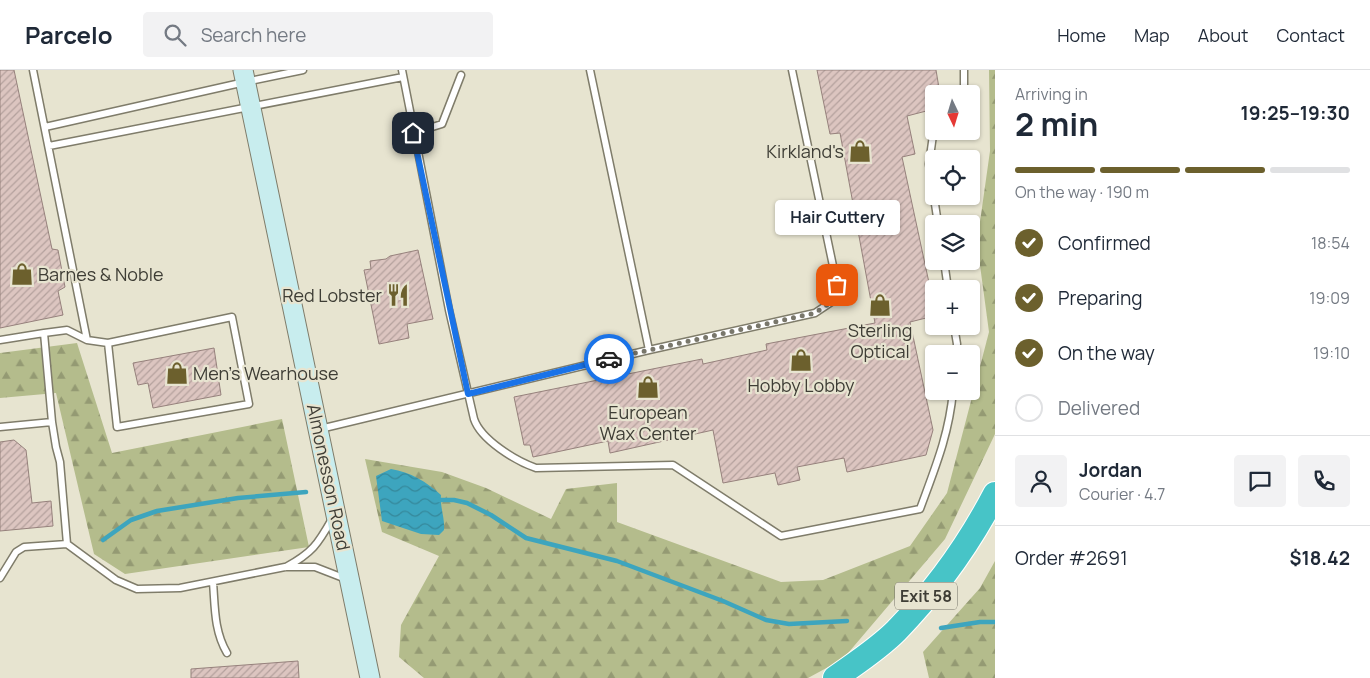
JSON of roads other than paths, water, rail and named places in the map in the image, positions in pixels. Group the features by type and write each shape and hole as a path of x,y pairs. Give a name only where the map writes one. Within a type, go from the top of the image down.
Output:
{"highway":[{"name":"Exit 58","path":"835,678 895,631 930,591 961,552 983,518 995,494"}],"street":[{"name":"Almonesson Road","path":"244,76 252,106 370,678"}],"lane":[{"path":"33,70 88,340"},
{"path":"44,127 244,76 303,70"},
{"path":"590,70 649,350"},
{"path":"319,429 649,350 815,313 830,303 837,285 792,70"},
{"path":"964,70 964,85"},
{"path":"48,146 402,74 476,426 489,440 525,464 536,468 674,465 781,536 920,509 942,450 951,400"},
{"path":"413,133 442,124 461,75"},
{"path":"932,140 929,164 937,215"},
{"path":"0,340 66,330 88,340 108,343 232,317 249,404 117,426 108,343"},
{"path":"44,333 52,422 60,462 67,544"},
{"path":"0,427 52,422"},
{"path":"285,568 309,554 318,543 336,512"},
{"path":"0,578 16,552 24,547 67,544 116,580 137,589 180,588 285,568 315,567 350,581"},
{"path":"213,582 215,620 220,641 228,653"}],"water":[{"path":"391,469 405,472 418,478 441,495 444,530 439,535 421,534 382,521 376,476"}],"waterway":[{"path":"103,540 131,520 157,511 238,498 306,492"},
{"path":"435,500 454,500 467,503 491,515 526,538 617,561 723,601 766,620 789,624 847,621"},
{"path":"941,628 980,622 995,622"}],"place":[{"name":"Kirkland's","path":"860,151"},
{"name":"Barnes & Noble","path":"22,274"},
{"name":"Hair Cuttery","path":"837,285"},
{"name":"Red Lobster","path":"398,295"},
{"name":"Sterling Optical","path":"880,305"},
{"name":"Hobby Lobby","path":"801,360"},
{"name":"Men's Wearhouse","path":"177,373"},
{"name":"European Wax Center","path":"648,387"}]}
